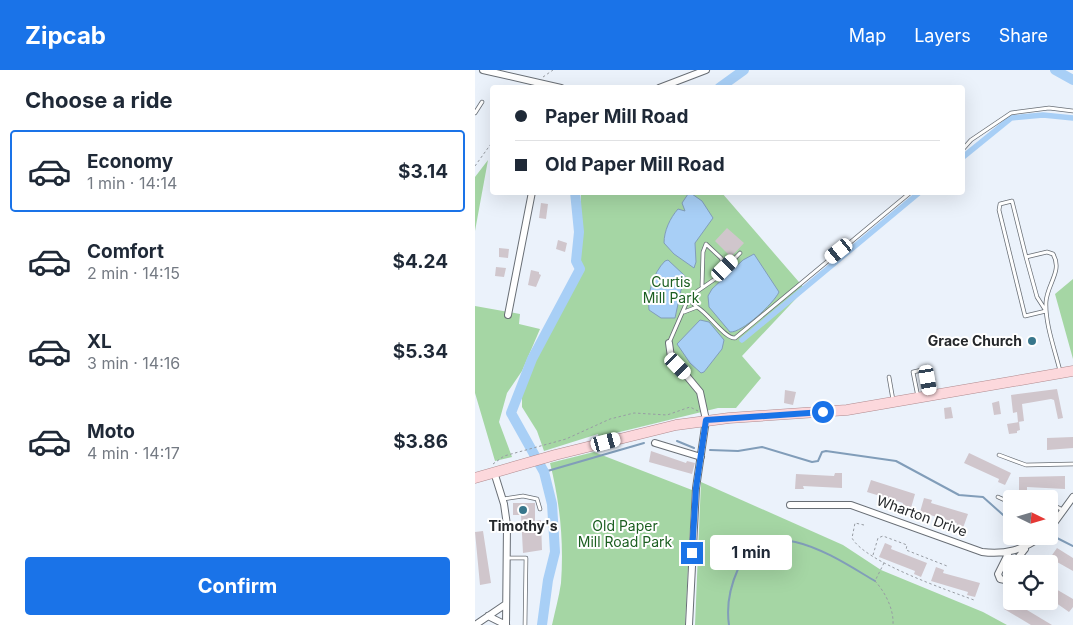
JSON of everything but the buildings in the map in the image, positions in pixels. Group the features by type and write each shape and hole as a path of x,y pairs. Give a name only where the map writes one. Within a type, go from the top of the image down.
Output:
{"main road":[{"path":"475,478 492,469 515,466 652,430 706,420 835,412 1068,370"}],"street":[{"path":"483,70 548,85"},
{"path":"667,85 706,70"},
{"path":"509,315 531,195"},
{"path":"669,343 671,357 691,379 702,396 706,420 696,494 689,625"},
{"path":"655,443 701,457"},
{"path":"488,616 506,625 507,525 503,499 492,469"},
{"path":"1058,516 1073,498"},
{"name":"Wharton Drive","path":"790,505 851,504 982,552 1009,552 1028,546"},
{"path":"1018,555 1028,546"},
{"path":"1003,564 998,574 1000,579 1003,580"},
{"path":"475,625 506,604"}],"lane":[{"path":"475,113 482,102"},
{"path":"965,147 971,140 1011,113 1049,108 1073,111"},
{"path":"688,299 710,316 728,336 735,338 907,195"},
{"path":"1046,311 1025,316 999,210 1000,204 1013,201 1037,297 1046,311 1068,370"},
{"path":"702,286 703,252 706,244 721,258 725,268"},
{"path":"1026,257 1047,252 1053,254 1057,262 1057,270 1046,299 1046,311"},
{"path":"669,343 688,299 702,286 709,284 740,253"},
{"path":"683,312 697,307"},
{"path":"918,398 913,372 926,369 931,396"},
{"path":"889,377 893,403"},
{"path":"999,455 1026,465 1073,464"},
{"path":"503,499 531,496 537,499 540,509"},
{"path":"998,497 1003,499"},
{"path":"1058,507 1064,510"},
{"path":"507,558 525,558 525,625"}],"path":[{"path":"475,166 490,145"},
{"path":"492,469 500,457 560,441 598,423 634,413 667,415 690,407 700,411"},
{"path":"864,524 855,523 853,538 873,556 917,579 974,600"},
{"path":"873,556 878,538 883,536 907,545 906,550 947,566"},
{"path":"884,562 875,581 884,591 891,610 893,625"}],"green space":[{"path":"488,160 475,231 475,177"},
{"name":"Curtis Mill Park","path":"581,195 724,195 805,289 742,356 761,378 736,408 718,408 599,437 598,434 544,451 537,431 522,407 522,382 560,311 576,272 581,254"},
{"path":"1073,279 1073,359 1055,294"},
{"path":"475,306 520,314 519,324 540,329 522,371 507,393 499,422 512,457 495,461 475,393"},
{"name":"Old Paper Mill Road Park","path":"594,452 692,490 685,625 552,625 561,583 562,553 559,508 550,463"},
{"path":"701,482 843,545 881,570 983,612 1007,625 695,625"}],"water":[{"path":"687,195 693,195 702,201 713,218 695,243 696,262 694,268 674,254 664,243 666,229 672,216 678,209 685,211 682,203"},
{"path":"754,254 779,292 771,303 749,323 742,328 730,332 709,307 708,296 712,289 743,260"},
{"path":"668,260 684,275 687,281 681,290 675,318 661,318 649,310 649,297 657,271"},
{"path":"700,320 709,322 724,340 722,349 704,372 701,373 690,363 677,344"}],"waterway":[{"path":"723,85 744,70"},
{"path":"1055,70 1073,80"},
{"path":"965,155 1011,118 1043,115 1073,118"},
{"path":"542,625 548,580 555,552 552,504 544,472 511,413 532,359 580,269 576,261 579,232 575,195"},
{"path":"742,340 916,195"},
{"path":"677,441 694,448"},
{"path":"544,472 644,443"},
{"path":"710,450 738,451 762,447 812,462 818,461 822,452 826,451 896,461 959,495 983,497 1003,515"},
{"path":"1058,538 1073,546"},
{"path":"729,625 729,596 738,569 750,551 766,542 784,540 803,544 842,561 875,581"}],"place":[{"name":"Grace Church","path":"1032,341"},
{"name":"Timothy's","path":"523,510"}],"route":[{"path":"692,553 696,488 706,420 823,412"}]}
